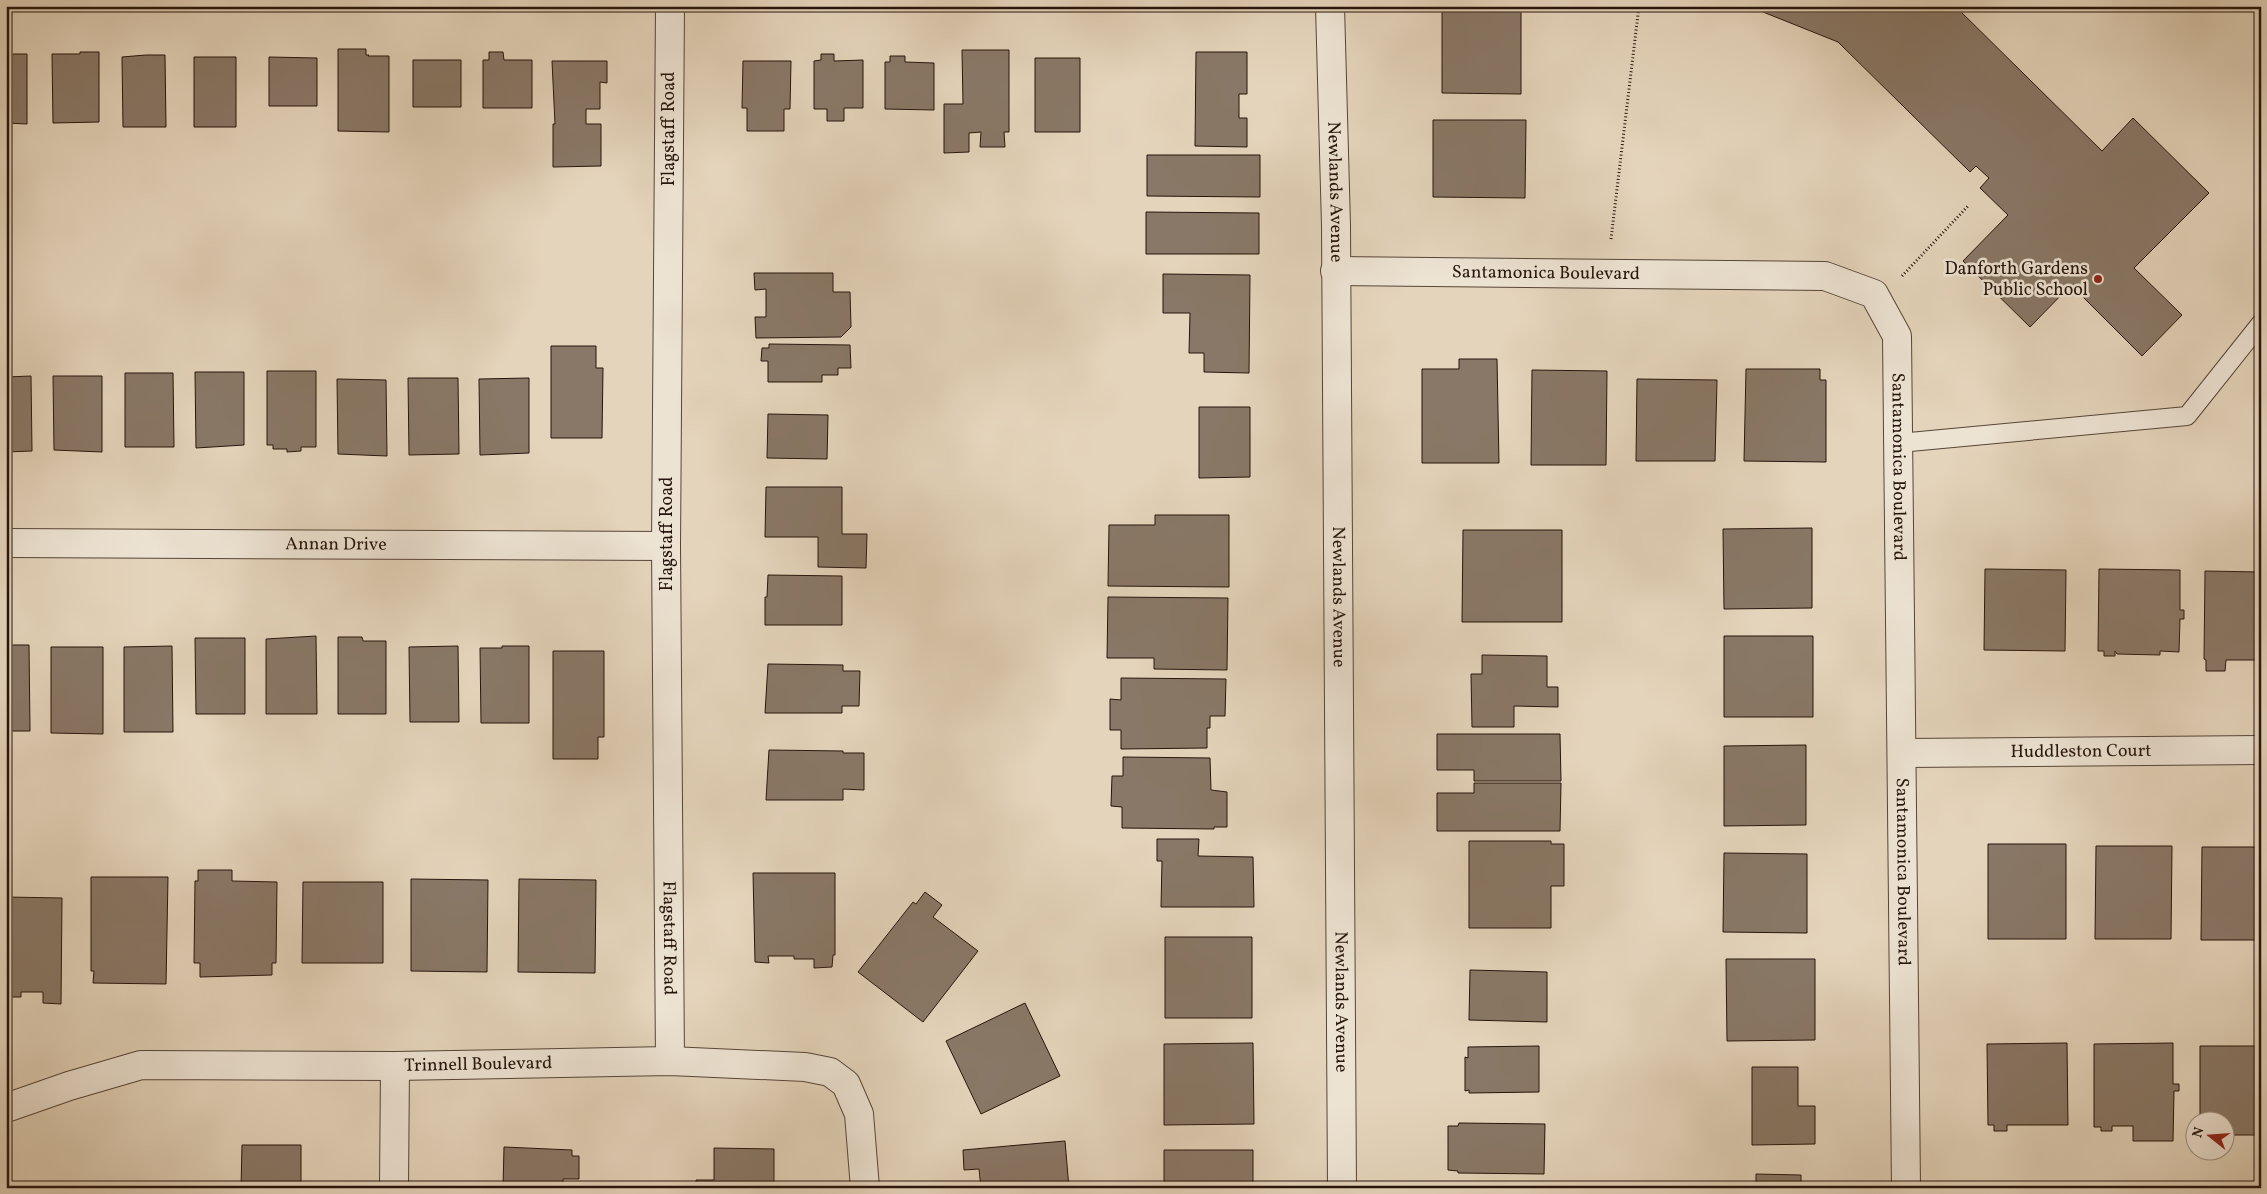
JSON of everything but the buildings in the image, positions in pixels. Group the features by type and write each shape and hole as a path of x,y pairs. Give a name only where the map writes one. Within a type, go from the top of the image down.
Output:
{"street":[{"name":"Flagstaff Road","path":"670,6 666,546 670,1062"},
{"name":"Newlands Avenue","path":"1330,6 1336,226 1342,1188"},
{"name":"Santamonica Boulevard","path":"1335,271 1825,276 1874,294 1897,336 1906,1188"},
{"name":"Annan Drive","path":"6,543 666,546"},
{"name":"Huddleston Court","path":"1902,753 2261,750"},
{"name":"Trinnell Boulevard","path":"6,1108 68,1086 141,1065 395,1066 670,1062 805,1067 830,1072 846,1084 860,1114 865,1188"},
{"path":"394,1188 395,1066"}],"lane":[{"path":"1899,443 2187,416 2261,322"}],"path":[{"path":"1611,274 1611,229 1639,6"},
{"path":"1878,302 1969,205"}],"place":[{"name":"Danforth Gardens Public School","path":"2098,279"}]}
